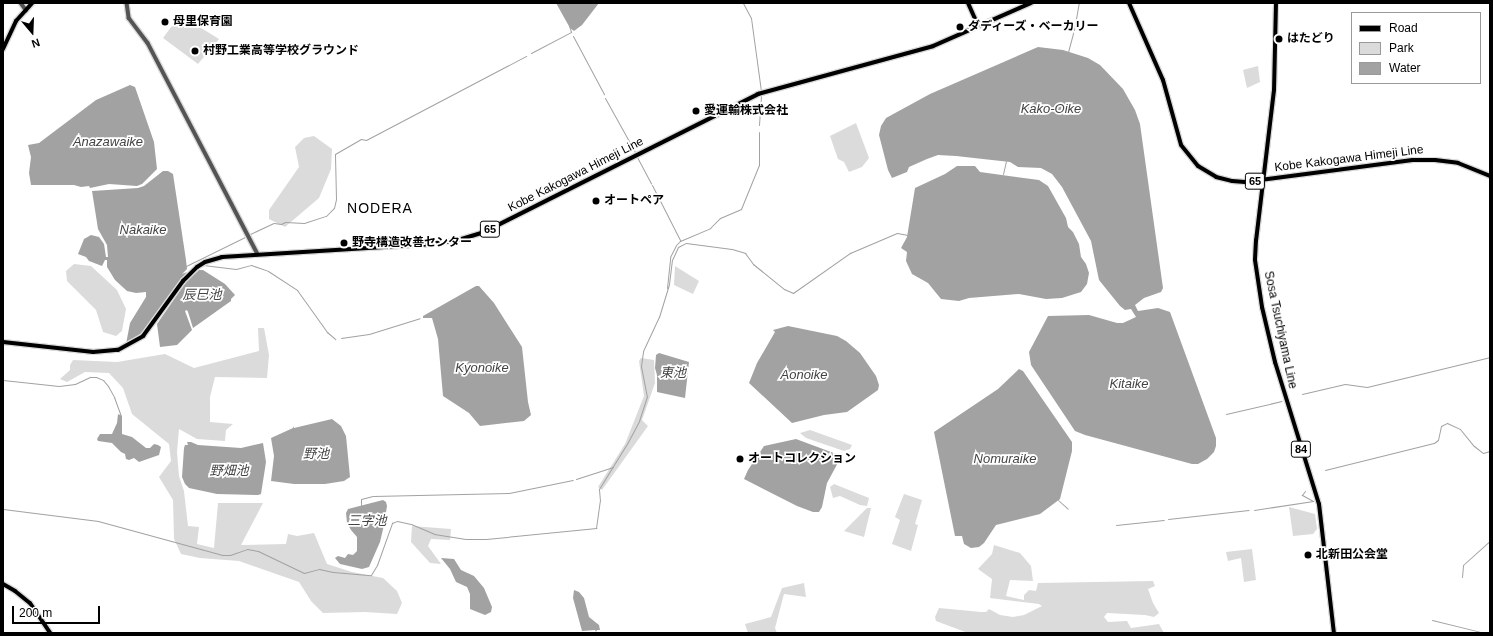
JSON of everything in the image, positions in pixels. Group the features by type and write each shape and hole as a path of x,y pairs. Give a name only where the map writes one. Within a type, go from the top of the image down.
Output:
{"main road":[{"path":"3,49 16,21 32,3"},
{"path":"968,3 978,25"},
{"name":"Kobe Kakogawa Himeji Line","path":"3,342 93,352 118,350 143,336 183,281 201,265 222,257 421,245 455,240 484,232 730,106 758,94 904,56 933,46 1031,3"},
{"name":"Kobe Kakogawa Himeji Line","path":"1129,3 1163,80 1181,145 1191,159 1206,172 1224,179 1245,182 1413,160 1449,161 1490,176"},
{"name":"Sosa Tsuchiyama Line","path":"1276,3 1275,78 1255,252 1262,307 1283,392 1319,504 1334,633"},
{"path":"3,584 30,603 50,633"}],"street":[{"path":"20,3 26,10"},
{"path":"127,3 129,18 148,43 258,254"}],"green space":[{"name":"村野工業高等学校グラウンド","path":"180,15 219,39 198,64 163,38"},
{"path":"1258,66 1260,82 1247,88 1243,70"},
{"path":"856,123 869,158 862,167 849,172 844,162 838,159 830,136"},
{"path":"314,136 332,149 331,169 319,198 285,227 269,219 269,210 299,167 295,147 304,138"},
{"path":"74,264 91,266 117,290 126,309 122,331 116,336 103,332 96,310 67,281 66,271"},
{"path":"675,266 699,281 693,294 674,285"},
{"path":"258,328 264,328 269,355 267,378 215,377 210,397 210,422 233,424 226,430 225,441 197,439 179,429 177,452 179,476 184,491 188,526 199,527 197,544 214,548 218,503 263,503 241,545 286,544 288,534 297,536 314,533 327,564 352,572 383,578 397,591 402,603 397,614 365,612 323,613 311,601 299,582 239,561 200,558 181,554 174,539 173,500 159,477 171,461 169,444 132,414 123,388 109,373 85,372 67,382 60,379 70,370 70,365 73,360 117,362 165,354 194,368 259,351"},
{"path":"641,358 654,360 655,383 642,420 648,426 602,490 598,487 625,444 644,396 639,361"},
{"path":"810,430 852,445 850,449 844,451 806,438 800,433"},
{"path":"834,484 869,498 867,506 860,505 840,496 833,498 830,487"},
{"path":"904,494 922,500 915,524 918,525 911,551 892,544 900,520 895,517"},
{"path":"1289,507 1315,514 1317,529 1313,534 1293,536"},
{"path":"867,508 871,508 864,537 844,531"},
{"path":"412,526 451,529 450,540 431,539 428,546 441,564 430,563 411,542"},
{"path":"994,545 1020,553 1031,566 1033,581 1010,580 1006,596 1024,600 1024,595 1029,590 1036,591 1038,583 1153,581 1155,586 1148,589 1153,603 1159,613 1154,617 1145,615 1107,613 1104,617 1108,622 1127,621 1131,628 1159,624 1164,633 968,633 936,621 935,617 939,608 981,612 986,612 989,609 1000,615 1013,617 1024,615 1042,606 1039,604 990,598 992,579 978,569 992,554"},
{"path":"1252,549 1256,580 1244,582 1241,558 1228,561 1226,552"},
{"path":"804,583 806,597 784,594 775,628 777,633 748,633 745,624 771,617 782,588"}],"water":[{"path":"556,3 599,3 582,25 574,31 570,28"},
{"name":"Kako-Oike","path":"1038,47 1063,50 1088,58 1100,65 1123,89 1135,110 1140,124 1163,288 1161,292 1144,298 1135,305 1138,311 1158,308 1170,312 1216,438 1214,452 1207,459 1198,464 1192,464 1075,431 1031,365 1029,352 1048,316 1089,315 1117,323 1123,323 1136,317 1131,309 1125,310 1120,306 1099,280 1091,241 1062,187 1052,174 1041,168 1018,167 1010,162 938,155 909,167 907,172 892,178 888,170 879,135 881,126 886,118 930,94"},
{"name":"Anazawaike","path":"130,85 135,87 154,142 157,169 142,184 137,186 109,184 90,188 89,186 81,187 74,185 31,185 29,173 31,157 28,145 39,143 96,100"},
{"path":"957,166 975,166 980,172 1039,180 1048,186 1066,218 1068,227 1073,232 1079,244 1081,257 1086,264 1089,273 1087,284 1081,292 1062,298 1046,299 1019,294 969,298 959,301 941,299 928,283 912,274 906,261 907,252 901,248 907,237 915,188 945,174"},
{"name":"Nakaike","path":"163,171 168,171 173,174 187,269 182,274 187,272 154,321 142,333 126,344 130,323 146,297 146,292 136,293 127,291 115,280 107,267 107,260 105,260 102,266 89,261 86,257 78,254 84,239 91,235 99,237 104,244 106,257 108,257 107,245 98,229 92,191 138,188 144,186"},
{"name":"辰巳池","path":"199,270 203,270 225,284 235,295 231,301 193,328 188,312 187,310 185,311 192,330 177,345 160,347 157,324 186,282"},
{"name":"Kyonoike","path":"476,286 479,286 494,303 522,347 528,402 531,415 524,421 480,426 469,413 443,396 438,339 432,318 423,318 423,316"},
{"name":"Aonoike","path":"788,326 837,336 846,341 860,353 876,376 879,385 878,390 847,412 824,415 792,423 749,383 757,363 775,332 773,330"},
{"name":"東池","path":"659,353 689,362 685,398 657,392 657,375 655,368 656,355"},
{"name":"Nomuraike","path":"1019,369 1023,371 1072,442 1072,451 1060,499 1040,514 996,525 984,543 979,547 971,548 964,544 962,536 955,536 934,432 998,389"},
{"path":"118,414 122,416 122,434 132,437 146,448 150,448 154,444 158,445 161,447 159,455 139,462 134,458 129,460 126,459 125,454 112,443 98,441 97,439 100,434 112,434 117,423"},
{"name":"野池","path":"332,419 341,426 346,436 350,477 344,481 325,484 294,484 271,481 274,456 271,438 293,428 293,426 294,428"},
{"path":"796,439 839,455 840,459 827,483 822,507 819,512 813,512 797,506 744,479 748,470 764,446"},
{"name":"野畑池","path":"187,442 198,445 241,448 263,443 266,462 261,494 217,494 189,488 185,484 182,477 184,448 185,445 188,445"},
{"name":"三字池","path":"383,500 386,502 387,506 384,525 380,542 369,567 362,569 340,564 335,558 338,556 345,558 348,554 353,555 357,551 357,537 347,523 346,513 348,509"},
{"path":"441,558 454,559 461,570 474,576 484,588 492,607 491,612 485,615 470,609 470,594 467,587 456,582 450,569"},
{"path":"574,590 579,592 584,598 589,617 599,625 600,630 597,630 596,632 595,630 582,631 573,598"}],"waterway":[{"path":"743,3 751,18 761,91"},
{"path":"1074,30 1079,3"},
{"path":"531,53 571,32 569,25"},
{"path":"1068,52 1073,33"},
{"path":"573,36 604,94"},
{"path":"250,234 274,223 304,223 326,216 334,208 336,199 335,154 361,139 366,140 526,56"},
{"path":"759,125 761,96"},
{"path":"605,98 635,152"},
{"path":"667,288 670,257 676,245 680,241 710,228 720,218 741,209 759,165 759,132"},
{"path":"637,157 651,183"},
{"path":"1003,174 1006,161"},
{"path":"652,185 680,240"},
{"path":"3,509 98,521 222,555 230,555 247,549 258,551 304,573 319,569 333,572 371,575 377,565 392,523 397,521 411,524 434,534 466,539 486,539 596,528 600,501 599,489 639,421 647,397 641,366 643,351 659,317 669,284 672,260 678,247 686,243 732,249 745,253 753,264 784,289 793,293 850,253 897,233 908,235"},
{"path":"186,266 247,236"},
{"path":"203,265 236,269 251,265 268,271 297,290 327,332 335,339"},
{"path":"341,338 369,334 420,318"},
{"path":"1302,394 1345,384 1367,387 1490,357"},
{"path":"3,380 59,386 75,384 90,377 96,377 103,380 108,386 121,416"},
{"path":"1226,414 1282,401"},
{"path":"1325,470 1434,443 1438,440 1441,426 1447,423 1460,429 1474,446 1483,453 1490,451"},
{"path":"576,479 613,467"},
{"path":"361,505 361,499 373,496 509,493 573,480"},
{"path":"1254,510 1313,501 1302,495 1305,491"},
{"path":"1058,500 1068,509"},
{"path":"1168,519 1249,510"},
{"path":"1116,525 1164,520"},
{"path":"1462,577 1463,565 1490,541"},
{"path":"1432,620 1485,633"}],"place":[{"name":"母里保育園","path":"165,22"},
{"name":"ダディーズ・ベーカリー","path":"960,27"},
{"name":"はたどり","path":"1279,39"},
{"name":"村野工業高等学校グラウンド","path":"195,51"},
{"name":"愛運輸株式会社","path":"696,111"},
{"name":"オートペア","path":"596,201"},
{"name":"野寺構造改善センター","path":"344,243"},
{"name":"オートコレクション","path":"740,459"},
{"name":"北新田公会堂","path":"1308,555"}],"district":[{"name":"NODERA","path":"380,208"}],"water label":[{"name":"Kitaike","path":"1129,384"}]}
